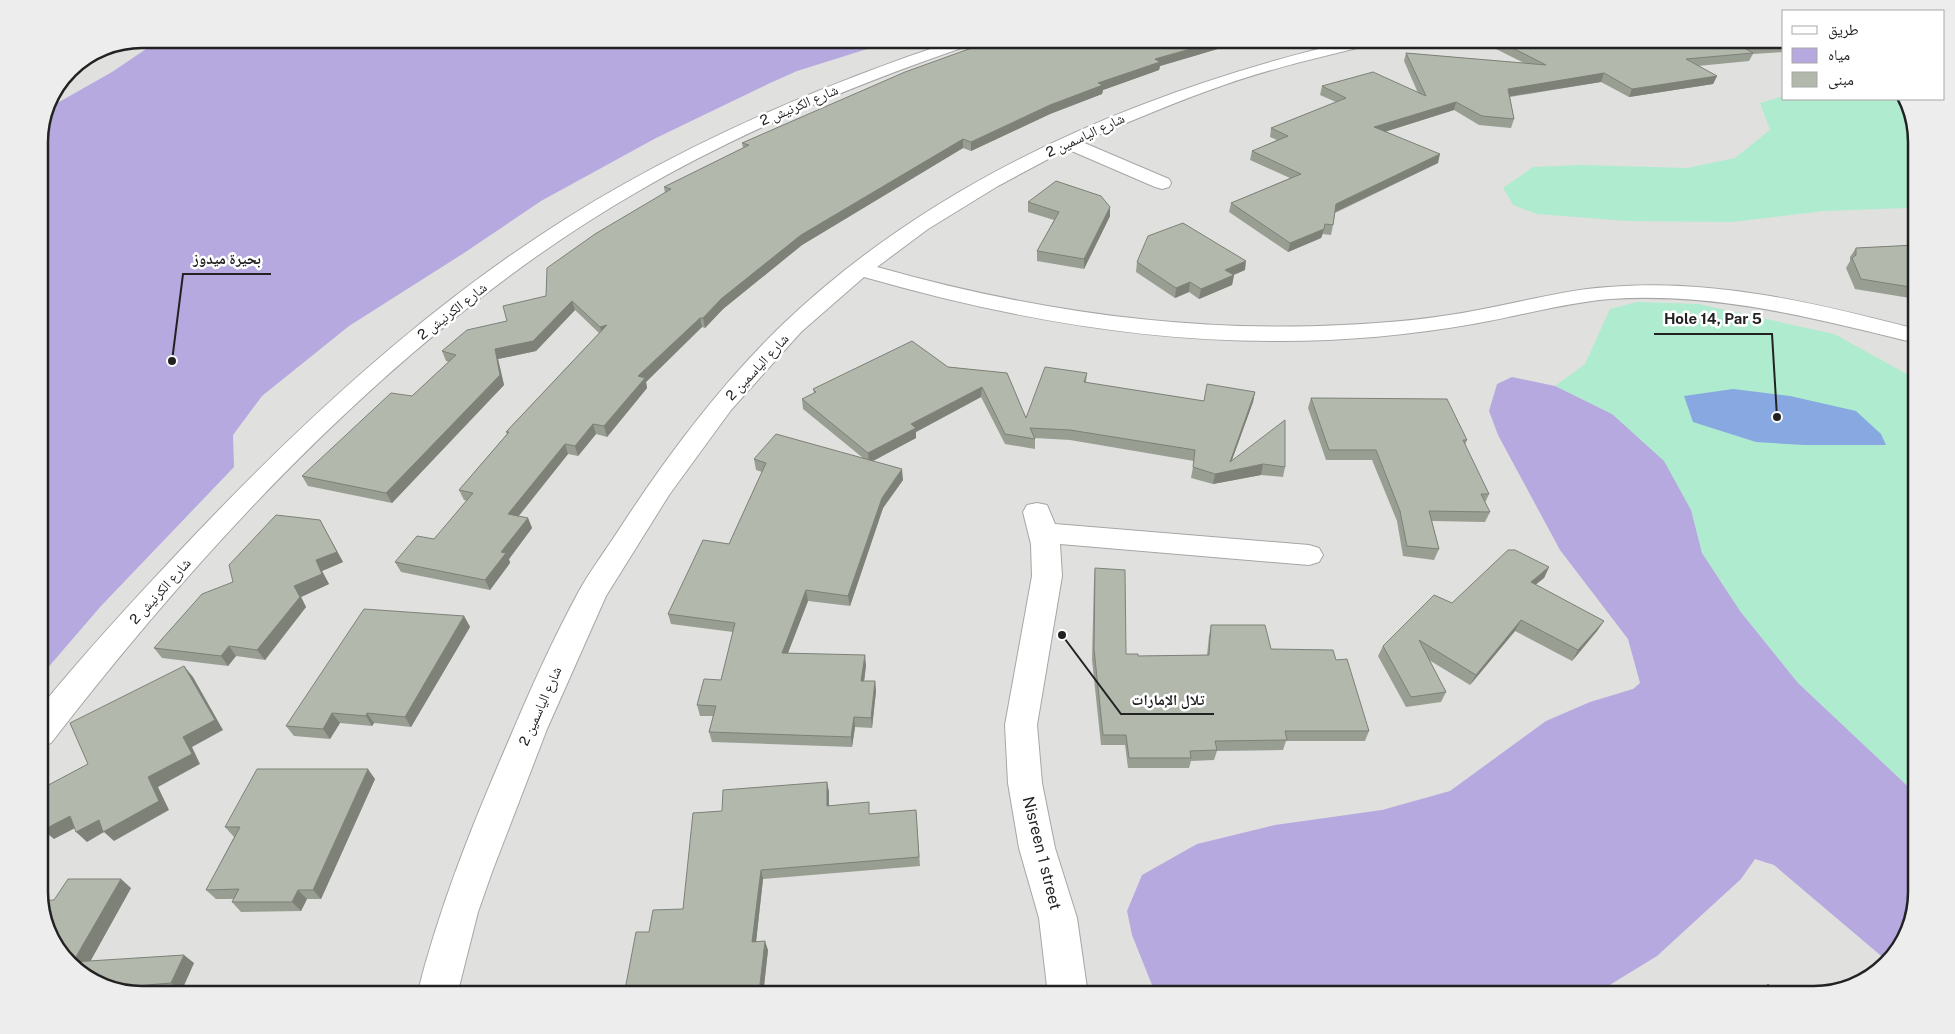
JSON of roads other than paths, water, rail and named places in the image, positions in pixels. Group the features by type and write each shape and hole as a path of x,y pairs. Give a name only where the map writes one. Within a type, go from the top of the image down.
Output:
{"street":[{"name":"شارع الكرنيش 2","path":"48,722 136,616 212,533 281,462 404,349 475,293 593,212 703,149 804,102 948,48"},
{"name":"شارع الياسمين 2","path":"439,986 460,910 523,742 592,596 659,487 726,399 793,328 860,269 931,219 1066,142 1134,112 1201,87 1277,63 1340,48"},
{"path":"1066,142 1162,183"},
{"path":"860,269 914,285 1026,311 1100,323 1180,331 1262,334 1352,331 1419,326 1476,317 1562,298 1656,290 1746,297 1794,305 1907,334"},
{"name":"Nisreen 1 street","path":"1067,986 1058,918 1037,848 1025,784 1021,725 1047,576 1048,554 1041,522 1309,555"}],"water":[{"path":"148,48 870,48 797,71 656,138 541,201 464,253 349,326 262,396 233,435 234,467 101,606 48,668 48,129 55,104 112,72"},
{"path":"1512,377 1555,386 1612,414 1664,461 1691,510 1702,553 1740,611 1798,683 1908,786 1907,905 1903,923 1892,945 1882,957 1774,865 1755,859 1741,879 1657,956 1608,986 1152,986 1132,935 1127,911 1142,875 1197,844 1275,825 1382,810 1450,791 1546,721 1590,702 1633,689 1640,683 1628,639 1560,550 1498,435 1489,411 1497,384"}],"place":[{"name":"بحيرة ميدوز","path":"172,361"},
{"name":"Hole 14, Par 5","path":"1777,417"},
{"name":"تلال الإمارات","path":"1062,635"}]}
